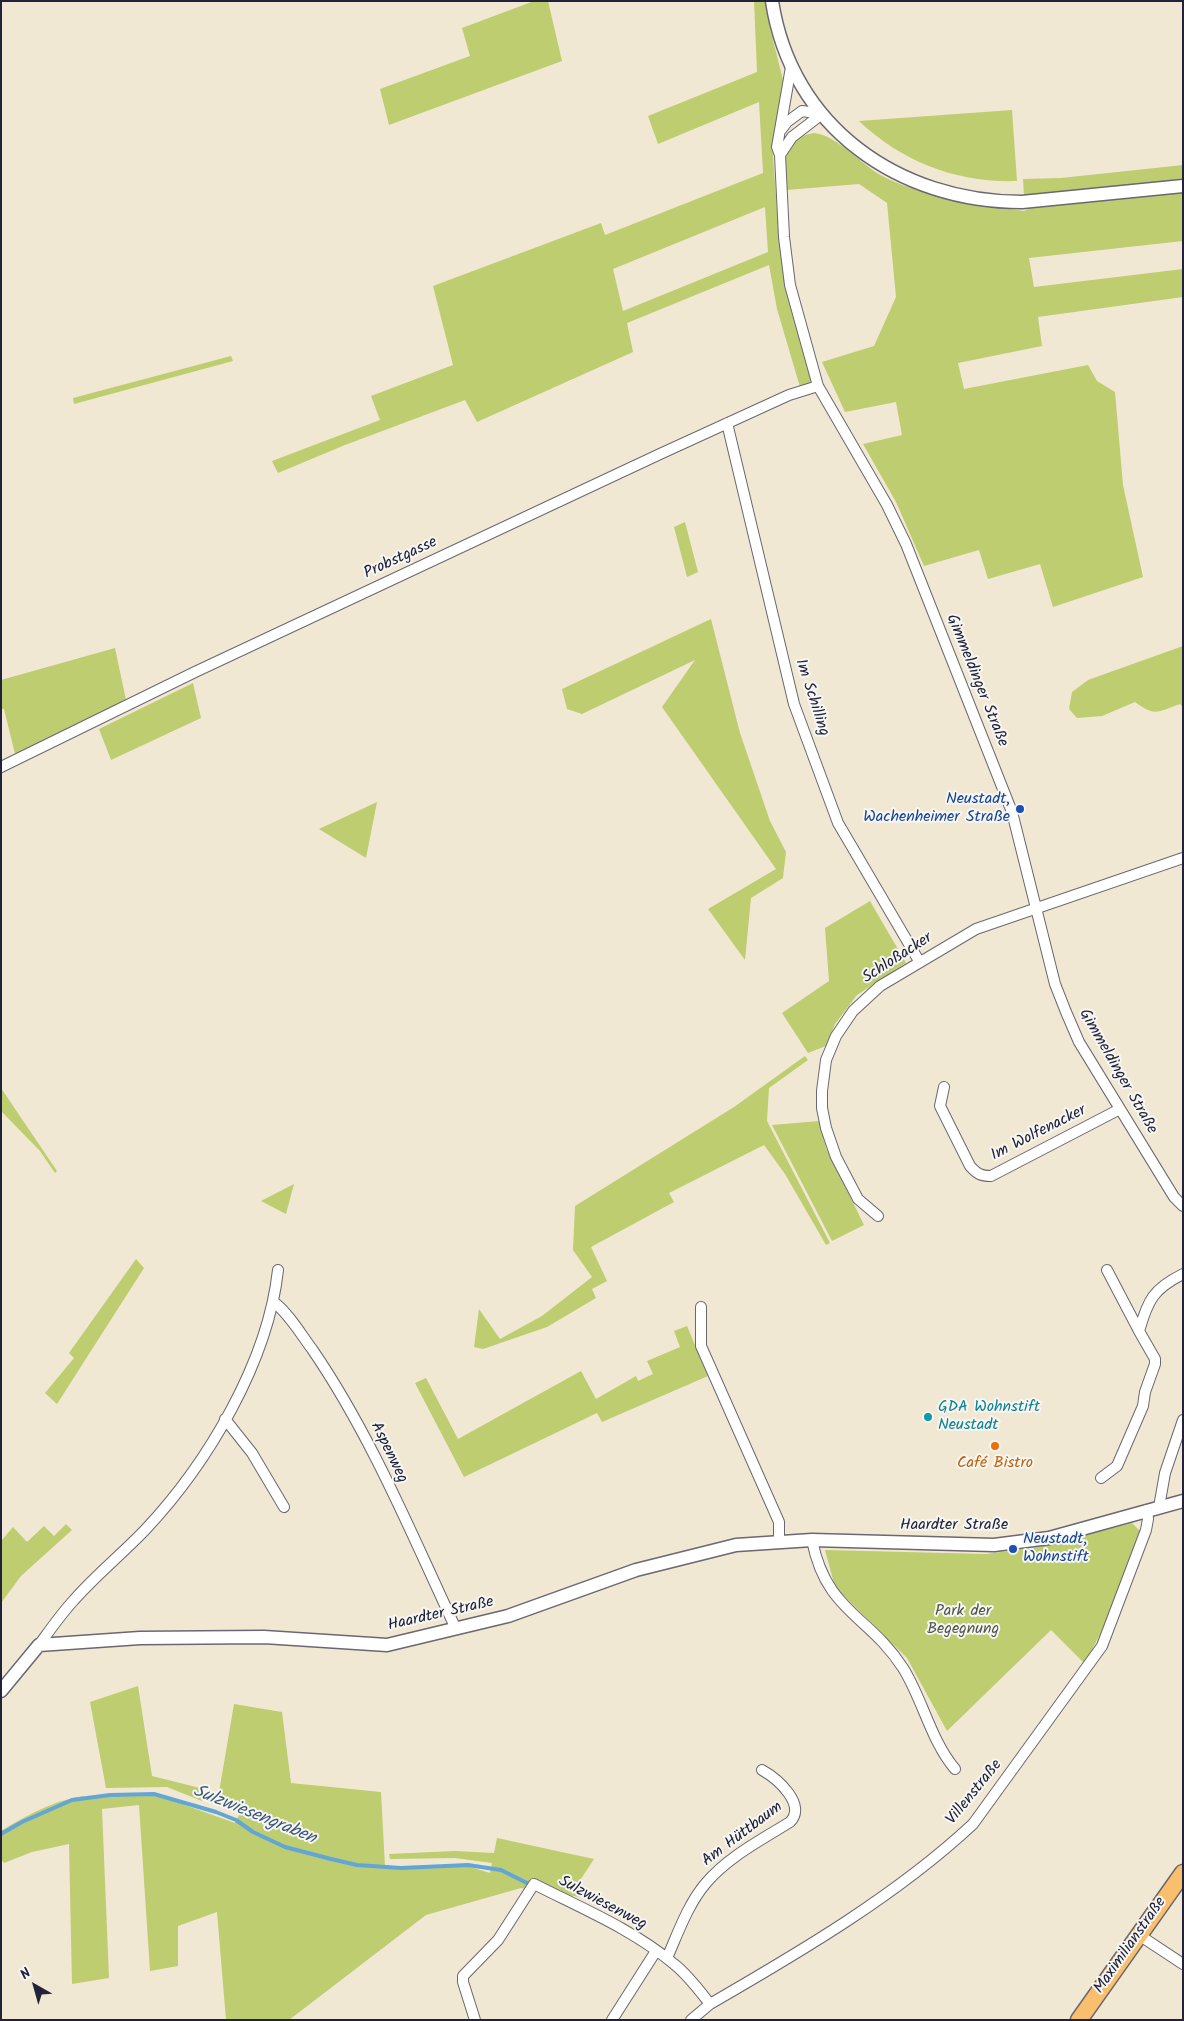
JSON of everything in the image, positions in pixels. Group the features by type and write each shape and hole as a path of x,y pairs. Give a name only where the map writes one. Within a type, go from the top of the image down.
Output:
{"main road":[{"name":"Maximilianstraße","path":"1079,2020 1183,1873"}],"street":[{"path":"772,1 778,30 798,82 822,114 844,138 887,169 930,188 976,200 1022,202 1183,186"},
{"name":"Gimmeldinger Straße","path":"791,67 777,147 780,155 784,237 790,284 818,386 887,505 906,544 1012,812 1055,984 1079,1042 1183,1206"},
{"path":"780,131 787,122 802,111 822,114"},
{"path":"780,155 792,137 822,114"},
{"name":"Probstgasse","path":"1,768 196,672 789,395 818,386"},
{"name":"Im Schilling","path":"727,424 794,704 838,823 919,961"},
{"name":"Schloßacker","path":"878,1216 858,1199 836,1157 826,1128 822,1108 826,1060 836,1036 853,1011 880,986 919,961 976,929 1183,858"},
{"name":"Im Wolfenacker","path":"944,1087 940,1106 970,1166 976,1174 983,1176 991,1176 1120,1109"},
{"path":"1,1692 74,1600 162,1511 205,1454 251,1367 274,1302 278,1270"},
{"path":"1101,1478 1117,1466 1143,1406 1145,1392 1156,1364 1155,1358 1107,1270"},
{"path":"1139,1331 1146,1305 1154,1294 1162,1286 1183,1274"},
{"name":"Aspenweg","path":"274,1302 286,1313 322,1364 356,1422 456,1629"},
{"path":"700,1306 701,1346 779,1522 779,1540"},
{"path":"225,1419 252,1453 284,1507"},
{"name":"Villenstraße","path":"691,2020 710,2004 849,1919 952,1844 973,1824 1102,1646 1146,1530 1148,1519 1183,1420"},
{"name":"Haardter Straße","path":"39,1645 140,1638 264,1637 387,1645 508,1616 614,1578 679,1558 736,1545 779,1540 994,1545 1049,1538 1183,1501"},
{"path":"812,1540 820,1571 833,1594 897,1660 942,1751 956,1769"},
{"name":"Am Hüttbaum","path":"667,1958 690,1910 706,1883 729,1861 796,1816 795,1804 785,1790 771,1775 762,1770"},
{"name":"Sulzwiesenweg","path":"475,2020 463,1982 463,1976 498,1940 534,1884 629,1933 667,1958 687,1977 710,2004"},
{"path":"1139,1936 1183,1964"},
{"name":"Sulzwiesenweg","path":"612,2020 656,1951"}],"green space":[{"path":"534,1 548,1 562,61 389,125 380,89 470,56 462,28"},
{"path":"754,1 767,1 770,28 784,84 773,156 779,237 786,285 812,383 800,387 777,309 769,265 627,323 633,352 477,422 465,400 345,445 278,473 272,461 380,420 371,396 453,365 433,286 601,223 605,235 763,173 759,102 658,144 648,116 757,72","holes":["765,207 768,252 623,311 613,269"]},
{"path":"1012,110 1017,181 973,178 952,174 932,167 912,159 893,148 859,121"},
{"path":"814,133 831,139 875,172 900,184 935,195 988,206 1024,211 1032,207 1183,191 1183,241 1029,258 1034,287 1183,269 1183,297 1038,317 1042,346 958,363 964,389 1088,365 1097,381 1115,392 1123,485 1143,577 1053,607 1040,564 988,579 979,550 924,566 896,502 863,444 902,435 896,402 845,412 822,362 874,346 896,297 887,203 859,184 787,190 786,161 790,146 795,140"},
{"path":"1183,165 1183,180 1024,196 1023,179 1061,178"},
{"path":"231,356 233,361 74,404 73,398"},
{"path":"685,522 698,572 687,577 674,527"},
{"path":"711,619 740,733 770,821 786,852 783,878 751,898 745,960 708,909 776,869 662,707 695,660 582,714 567,709 562,689"},
{"path":"1183,646 1183,707 1180,704 1157,712 1148,710 1135,702 1102,716 1077,718 1069,709 1072,692 1088,680"},
{"path":"115,648 126,700 15,754 4,709 1,709 1,680"},
{"path":"193,683 201,718 111,760 99,729"},
{"path":"377,802 366,858 319,829"},
{"path":"870,901 906,963 857,995 835,1024 826,1046 808,1053 782,1013 829,981 825,928"},
{"path":"805,1056 808,1060 769,1088 767,1121 830,1243 826,1245 785,1174 764,1145 669,1193 674,1202 591,1247 607,1281 592,1289 596,1298 547,1327 483,1349 474,1347 479,1309 500,1339 542,1316 592,1277 573,1250 575,1206 734,1107"},
{"path":"1,1088 57,1171 55,1173 40,1151 1,1111"},
{"path":"819,1121 826,1148 864,1225 832,1241 772,1125"},
{"path":"294,1184 286,1214 261,1201"},
{"path":"136,1259 144,1268 57,1404 45,1393 74,1358 69,1353"},
{"path":"687,1326 708,1376 602,1422 597,1413 464,1477 415,1383 426,1378 458,1439 581,1371 596,1399 636,1376 638,1381 653,1374 647,1361 680,1347 674,1331"},
{"name":"Park der Begegnung","path":"1132,1523 1140,1531 1103,1628 1087,1660 1083,1662 1051,1630 947,1731 907,1658 835,1587 825,1550 986,1554 1039,1547"},
{"path":"66,1524 72,1530 21,1576 1,1603 1,1541 13,1527 27,1542 44,1526 54,1536"},
{"path":"138,1686 152,1776 200,1788 202,1801 167,1787 106,1788 90,1702"},
{"path":"234,1704 282,1712 291,1783 381,1792 385,1867 467,1866 490,1873 492,1863 455,1858 390,1859 389,1854 455,1851 494,1853 497,1838 594,1859 575,1888 580,1897 521,1888 426,1915 289,2020 226,2020 217,1912 178,1926 178,1966 150,1971 139,1805 102,1809 109,1978 72,1984 69,1844 32,1852 4,1863 1,1859 1,1831 30,1814 62,1801 84,1796 83,1799 110,1795 154,1794 235,1823 240,1813 217,1804"}],"waterway":[{"name":"Sulzwiesengraben","path":"1,1834 22,1822 72,1800 110,1795 154,1794 216,1812 236,1820 253,1832 285,1847 331,1859 357,1865 401,1868 468,1865 501,1870 531,1885"}],"place":[{"name":"Neustadt, Wachenheimer Straße","path":"1020,809"},
{"name":"GDA Wohnstift Neustadt","path":"928,1417"},
{"name":"Café Bistro","path":"995,1446"},
{"name":"Neustadt, Wohnstift","path":"1013,1549"}]}
